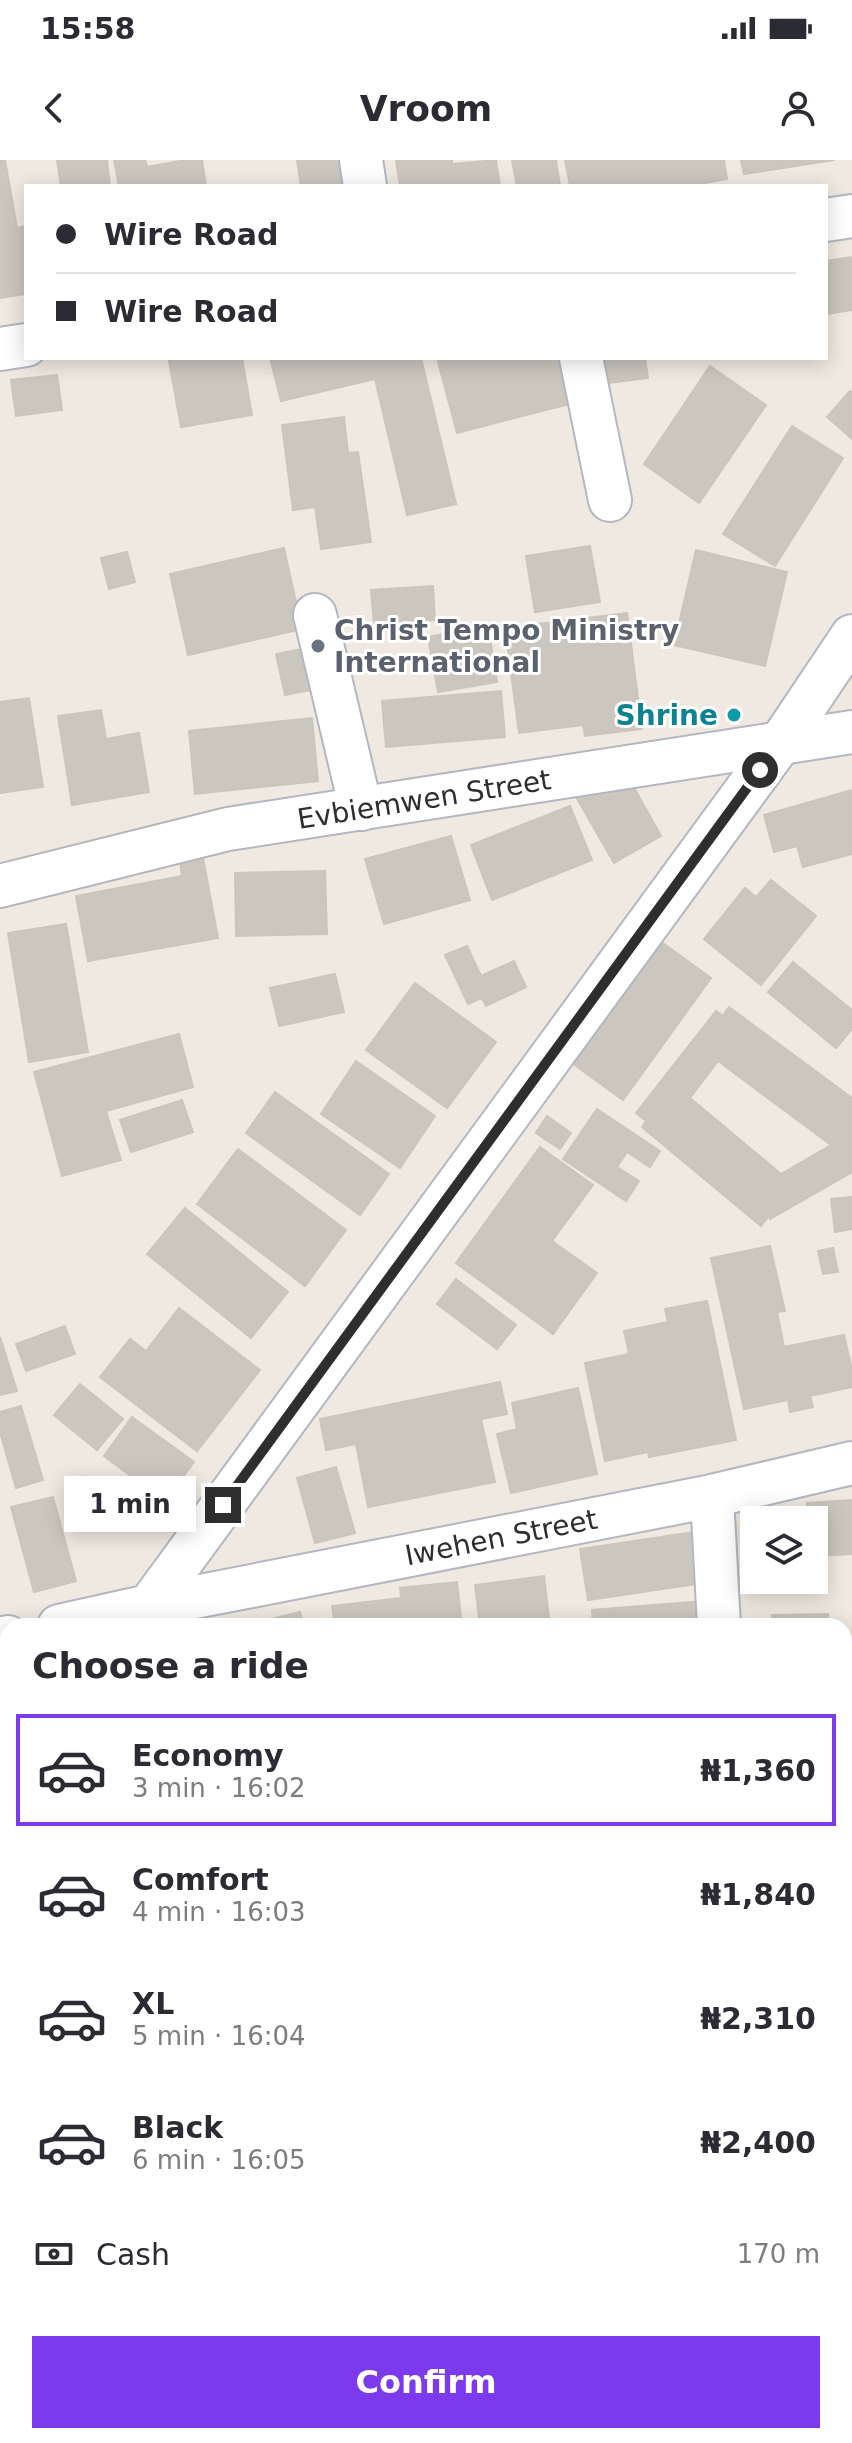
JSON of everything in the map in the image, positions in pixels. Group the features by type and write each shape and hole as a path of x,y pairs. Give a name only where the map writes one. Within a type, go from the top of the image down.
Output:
{"street":[{"path":"361,160 365,184"},
{"path":"828,220 852,216"},
{"path":"0,349 24,345"},
{"path":"581,360 610,500"},
{"path":"315,615 361,809"},
{"path":"149,1606 779,745 852,636"},
{"name":"Evbiemwen Street","path":"0,886 228,829 852,732"},
{"name":"Iwehen Street","path":"95,1618 712,1496 852,1463"},
{"path":"712,1496 719,1618"}],"building":[{"path":"0,160 5,160 17,228 24,226 24,294 0,298"},
{"path":"57,160 107,160 110,184 61,184"},
{"path":"114,160 145,160 147,167 202,160 206,184 119,184"},
{"path":"297,160 344,160 347,184 301,184"},
{"path":"396,160 452,160 452,164 496,160 500,184 400,184"},
{"path":"512,160 556,160 560,184 517,184"},
{"path":"565,160 724,160 727,179 699,184 570,184"},
{"path":"741,160 834,160 744,174"},
{"path":"852,257 852,310 828,314 828,261"},
{"path":"242,360 252,415 181,427 169,361"},
{"path":"271,360 421,360 456,504 407,515 375,379 281,401"},
{"path":"438,360 566,360 577,402 457,433"},
{"path":"598,360 645,360 648,378 602,384"},
{"path":"710,366 766,405 699,503 644,464"},
{"path":"57,375 62,410 16,416 11,380"},
{"path":"850,391 852,393 852,439 827,417"},
{"path":"344,417 348,453 358,452 371,542 321,549 315,507 293,510 282,425"},
{"path":"792,426 843,458 775,566 723,534"},
{"path":"590,546 600,602 535,612 526,556"},
{"path":"284,548 302,629 188,655 170,574"},
{"path":"696,550 787,572 765,666 674,645"},
{"path":"127,552 135,582 109,589 101,558"},
{"path":"433,586 435,620 374,624 371,590"},
{"path":"627,613 642,729 585,736 583,725 519,733 505,628"},
{"path":"488,626 497,682 438,692 428,637"},
{"path":"318,646 326,687 285,695 276,654"},
{"path":"501,691 505,737 386,747 382,701"},
{"path":"29,698 43,787 0,793 0,702"},
{"path":"101,710 106,739 139,733 149,792 72,805 58,716"},
{"path":"312,718 318,781 195,794 189,731"},
{"path":"624,770 661,836 614,863 576,797"},
{"path":"852,790 852,854 803,867 797,846 774,852 764,815"},
{"path":"570,806 592,860 492,900 471,845"},
{"path":"451,836 470,900 384,924 365,859"},
{"path":"203,858 218,938 88,961 76,896 182,876 180,862"},
{"path":"325,871 327,934 236,936 235,873"},
{"path":"771,880 816,916 761,985 704,939 745,888 756,897"},
{"path":"66,924 88,1052 29,1062 8,933"},
{"path":"660,941 711,978 623,1100 572,1063"},
{"path":"467,946 481,976 514,961 526,987 486,1006 482,998 468,1004 445,955"},
{"path":"793,962 852,1010 852,1029 836,1048 768,992"},
{"path":"335,974 344,1012 279,1026 270,988"},
{"path":"415,983 496,1042 447,1108 366,1050"},
{"path":"729,1007 852,1098 852,1172 770,1219 769,1216 761,1226 642,1127 646,1121 636,1113 716,1011 723,1016","holes":["718,1061 831,1145 781,1174 690,1098"]},
{"path":"179,1034 193,1087 106,1111 121,1160 62,1176 34,1072"},
{"path":"356,1061 435,1116 400,1168 321,1114"},
{"path":"275,1092 389,1174 360,1215 246,1133"},
{"path":"182,1100 193,1132 131,1152 120,1120"},
{"path":"597,1109 660,1151 650,1167 627,1152 617,1167 639,1181 626,1201 563,1159"},
{"path":"547,1116 571,1133 560,1149 536,1133"},
{"path":"540,1147 593,1185 552,1241 597,1273 553,1334 456,1263"},
{"path":"238,1149 346,1230 305,1286 197,1204"},
{"path":"852,1197 852,1229 835,1232 831,1199"},
{"path":"185,1208 288,1292 251,1338 147,1254"},
{"path":"770,1246 785,1311 777,1312 784,1347 844,1335 852,1370 852,1387 810,1396 813,1407 790,1412 788,1400 744,1409 711,1258"},
{"path":"833,1248 838,1272 823,1274 818,1251"},
{"path":"456,1279 516,1325 497,1349 437,1304"},
{"path":"707,1301 736,1440 649,1457 648,1452 605,1461 585,1363 629,1354 624,1331 668,1322 665,1309"},
{"path":"179,1308 260,1370 197,1451 100,1377 130,1339 146,1351"},
{"path":"65,1326 75,1354 26,1371 16,1344"},
{"path":"0,1337 17,1391 0,1395"},
{"path":"500,1382 507,1414 481,1419 495,1482 368,1507 356,1444 326,1450 320,1419"},
{"path":"80,1384 123,1419 97,1450 54,1415"},
{"path":"578,1388 597,1474 511,1493 497,1434 517,1429 512,1403"},
{"path":"21,1406 43,1480 16,1488 0,1432 0,1412"},
{"path":"132,1417 194,1462 165,1501 104,1456"},
{"path":"336,1467 355,1533 315,1543 297,1478"},
{"path":"53,1497 76,1581 34,1592 11,1507"},
{"path":"852,1500 852,1554 828,1555 828,1506 807,1506 807,1503"},
{"path":"702,1531 710,1582 588,1600 580,1549"},
{"path":"544,1576 549,1618 479,1618 475,1585"},
{"path":"457,1582 461,1618 334,1618 332,1606 401,1598 400,1588"},
{"path":"703,1601 704,1618 592,1618 592,1610"},
{"path":"300,1612 302,1618 276,1618"},
{"path":"828,1614 828,1618 772,1618 772,1615"}],"place":[{"name":"Christ Tempo Ministry International","path":"318,646"},
{"name":"Shrine","path":"734,715"}],"route":[{"path":"223,1505 760,770"}]}
